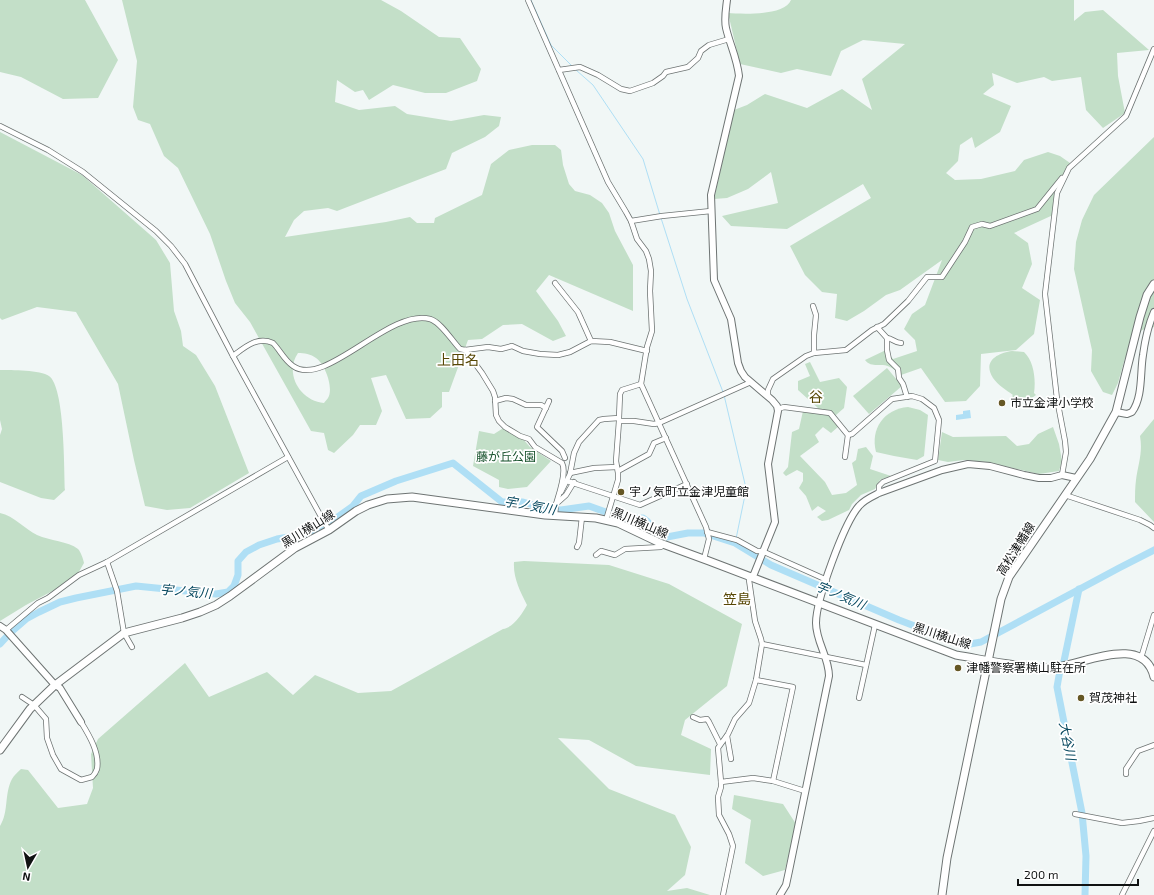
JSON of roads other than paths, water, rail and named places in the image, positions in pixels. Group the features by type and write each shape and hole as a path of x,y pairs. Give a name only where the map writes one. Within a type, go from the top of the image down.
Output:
{"main road":[{"name":"高松津幡線","path":"942,895 947,858 994,626 1001,599 1009,577 1090,459 1116,412 1140,317 1147,295 1154,284"},
{"name":"黒川横山線","path":"0,750 30,709 55,685 124,633 188,616 216,605 295,548 329,529 356,511 368,505 387,499 412,498 556,508 582,517 607,516 663,545 704,559 956,655 1041,668 1067,665 1109,654 1141,658"},
{"path":"1141,658 1153,669 1154,677"}],"street":[{"path":"528,0 608,182 631,221 637,239 646,251 649,259 651,271 650,291 652,331 641,384 708,532 709,539 704,559"},
{"path":"723,895 733,846 729,834 719,815 718,797 721,782 718,748 727,736 735,719 749,703 756,680 762,639 755,620 749,580 754,574 775,522 768,464 769,452 778,413 778,408 775,402 751,382 743,374 739,367 732,319 714,280 711,195 739,76 738,64 726,27 725,15 727,0"},
{"path":"558,70 580,67 598,75 621,89 630,91 653,83 666,72 688,67 698,58 701,51 709,45 729,39"},
{"path":"1062,475 1066,452 1066,441 1057,399 1045,294 1057,193 1069,168 1126,116 1154,49"},
{"path":"0,126 48,150 83,172 156,231 171,246 185,264 233,356 329,529"},
{"path":"768,396 768,390 773,379 798,361 814,353 846,350 877,327 884,324 908,301 927,277 942,277 965,242 972,227 982,224 990,226 1037,209 1066,174"},
{"path":"631,221 711,210"},
{"path":"555,283 578,312 591,341"},
{"path":"813,306 816,315 814,353"},
{"path":"1116,412 1127,414 1132,412 1138,401 1145,341 1154,312"},
{"path":"233,356 250,344 263,341 273,343 293,366 306,370 317,368 340,358 387,329 412,319 420,318 431,319 439,324 460,349 465,350 488,347 501,349 512,346 529,352 558,355 570,352 591,341 610,342 647,351"},
{"path":"877,327 887,338 890,338 896,343 901,343"},
{"path":"887,338 889,360 898,369 899,378 904,384 907,397"},
{"path":"465,350 493,391 498,421 504,427 529,439 535,447 562,463 564,466 556,508"},
{"path":"607,516 618,480 616,461 618,421 634,421 654,424 659,423 751,382"},
{"path":"556,508 570,473 573,458 579,442 599,420 619,418 620,394 622,390 641,384"},
{"path":"848,435 852,434 892,399 912,396 922,399 930,404 937,412 939,420 936,460 933,463 883,482 879,486 879,493"},
{"path":"495,401 506,398 513,399 526,405 541,405 546,408"},
{"path":"549,401 537,427 562,451 565,458"},
{"path":"778,408 784,407 830,412 848,435 845,457"},
{"path":"570,473 594,468 618,469 649,454 654,443 666,438"},
{"path":"6,630 38,603 48,598 79,575 107,562 288,457"},
{"path":"562,463 565,458"},
{"path":"565,458 573,458"},
{"path":"780,895 786,885 828,686 829,668 819,639 816,623 823,591 853,513 868,499 879,493 942,470 968,464 984,464 1039,478 1051,478 1062,475 1076,478"},
{"path":"567,481 574,482 640,505 687,484"},
{"path":"556,508 574,482"},
{"path":"1065,495 1111,509 1140,520 1154,528"},
{"path":"577,547 579,543 582,517"},
{"path":"708,532 736,540 757,551 828,577"},
{"path":"596,555 601,551 615,555 626,549 661,547 663,545"},
{"path":"107,562 117,589 124,633 132,647"},
{"path":"1141,658 1154,615"},
{"path":"859,698 876,625"},
{"path":"0,626 13,637 55,685 60,688 81,722 92,741 96,756 97,769 92,777 81,780 61,769 53,755 47,738 46,719 34,705 22,697"},
{"path":"762,644 866,665"},
{"path":"756,680 793,687 773,781"},
{"path":"693,717 700,720 707,719 720,744"},
{"path":"727,736 731,759"},
{"path":"1126,774 1126,769 1138,751 1154,745"},
{"path":"721,782 753,778 773,781 805,791"},
{"path":"1076,814 1122,822 1139,822 1154,818"},
{"path":"1122,895 1154,831"}],"water":[{"path":"970,410 971,418 956,420 956,415 963,414 963,411"}],"waterway":[{"path":"531,0 551,45 572,66"},
{"path":"576,70 593,85 643,159 660,215"},
{"path":"661,218 687,299 723,392"},
{"path":"724,395 745,484 745,495 736,539"},
{"name":"宇ノ気川","path":"0,644 26,619 60,602 76,598 136,586 216,594 228,592 234,586 238,575 238,561 246,552 259,545 277,539 317,532 353,506 361,496 396,481 453,463 502,502 523,502 544,508 561,510 589,506 625,519 643,518 656,532 667,537 688,533 704,533 735,543 771,565 899,620 938,635 970,644 981,642 1154,550"},
{"name":"大谷川","path":"1079,589 1057,687 1082,813 1086,856 1085,895"}],"place":[{"name":"市立金津小学校","path":"1002,403"},
{"name":"宇ノ気町立金津児童館","path":"621,492"},
{"name":"津幡警察署横山駐在所","path":"958,668"},
{"name":"賀茂神社","path":"1081,698"}],"district":[{"name":"上田名","path":"458,360"},
{"name":"谷","path":"816,397"},
{"name":"笠島","path":"737,599"}],"park label":[{"name":"藤が丘公園","path":"506,457"}]}
